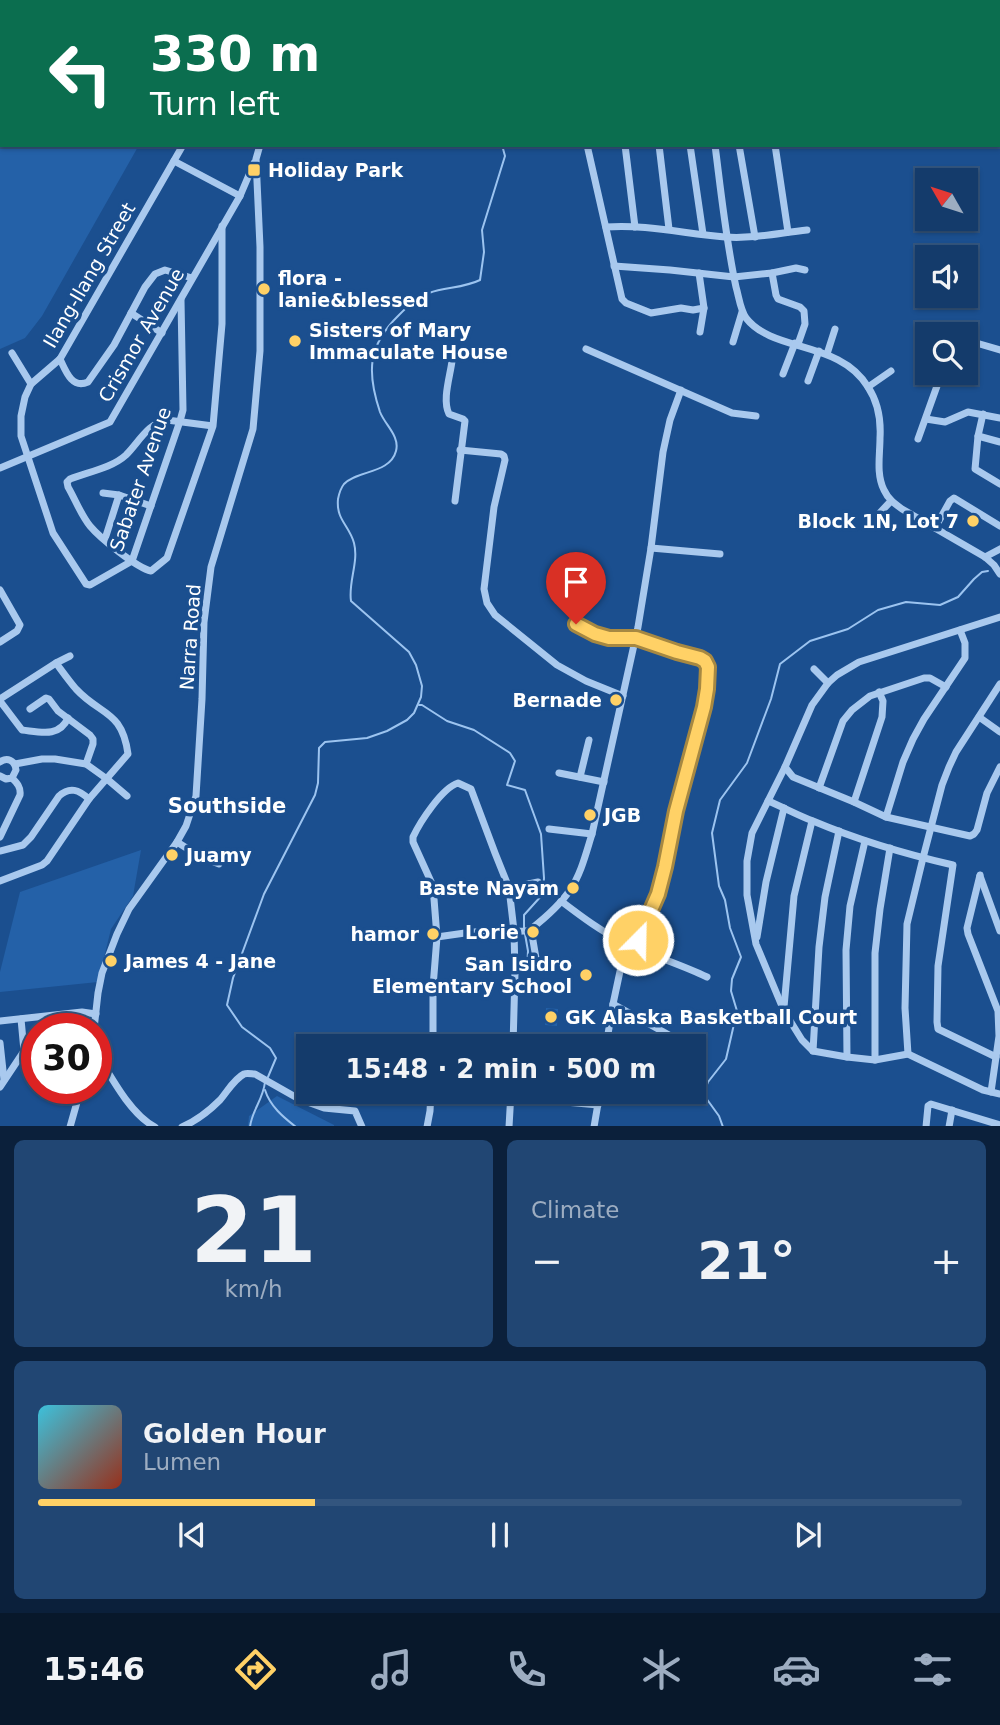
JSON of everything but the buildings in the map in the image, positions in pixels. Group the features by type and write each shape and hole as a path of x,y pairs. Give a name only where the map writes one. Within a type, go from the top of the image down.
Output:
{"street":[{"name":"Ilang-Ilang Street","path":"31,384 60,359 182,147"},
{"name":"Narra Road","path":"96,1013 102,973 121,926 129,909 177,842 186,826 196,796 204,622 211,567 253,429 260,351 260,247 256,159 259,147"},
{"path":"587,147 619,294 626,303 651,313 681,308 704,308"},
{"path":"625,147 635,227"},
{"path":"659,147 669,229"},
{"path":"690,147 703,234"},
{"path":"715,147 734,277 742,312 761,332 823,352 858,374 869,387 876,404 880,424 880,480 891,501 985,557 1000,573"},
{"path":"739,147 755,237"},
{"path":"775,147 788,232"},
{"name":"Crismor Avenue","path":"0,468 110,422 240,195 256,159"},
{"path":"174,161 240,195"},
{"path":"214,426 167,420 153,425 124,457 70,479 67,482 89,525 148,571 167,558 214,426 222,324 222,226"},
{"path":"606,227 669,229 728,237 755,237 807,230"},
{"path":"614,266 734,277 796,268 804,270"},
{"path":"60,359 68,377 77,384 88,382 114,345 145,287 155,274 165,270 192,278"},
{"path":"699,273 704,308 700,332"},
{"path":"772,273 778,299 804,311 805,324 783,374"},
{"name":"Sabater Avenue","path":"28,457 53,533 83,582 90,585 132,561 183,410 181,300"},
{"path":"733,342 742,312"},
{"path":"131,313 162,333"},
{"path":"808,381 835,329"},
{"path":"978,344 1000,350"},
{"path":"586,349 732,412 756,416"},
{"path":"12,353 31,384 21,416 21,436 28,457"},
{"path":"452,361 446,410 465,421 455,501"},
{"path":"869,387 891,371"},
{"path":"918,439 937,386"},
{"path":"437,937 472,932 527,930 561,901 575,879 592,834 624,696 651,548 663,452 670,420 681,390"},
{"path":"926,419 945,422 968,412 998,418 1000,407"},
{"path":"983,414 975,468 1000,484"},
{"path":"978,436 1000,442"},
{"path":"460,450 504,456 494,507 484,589 487,603 495,615 557,665 586,681 624,696"},
{"path":"103,493 119,495 151,506"},
{"path":"105,539 119,495"},
{"path":"934,528 954,498 1000,526"},
{"path":"874,519 891,501"},
{"path":"651,548 720,554"},
{"path":"985,557 1000,549"},
{"path":"0,590 3,600 20,625 17,631 0,642"},
{"path":"1000,617 859,663 828,683 808,713 752,833 747,861 747,895 756,944 783,1011 802,1040 813,1051 875,1060 908,1054 983,1090 996,1093 998,1011 967,928 980,875 1000,931"},
{"path":"576,624 609,638 636,638 700,658 708,667 704,707 658,894 641,934 622,962 608,1034"},
{"path":"887,817 903,762 913,739 965,658 965,643 960,630"},
{"path":"68,718 64,727 57,731 22,730 0,700 70,656"},
{"path":"0,880 47,861 89,799 128,754 120,724 77,690 56,663"},
{"path":"814,669 828,683"},
{"path":"819,788 843,720 870,695 924,678 930,678 946,687"},
{"path":"908,1054 905,1008 907,924 923,858 949,767 1000,684"},
{"path":"854,802 882,718 883,701 879,692"},
{"path":"30,709 46,698 49,699 58,710 90,734 93,744 86,764"},
{"path":"979,717 1000,732"},
{"path":"580,777 589,740"},
{"path":"15,764 55,759 86,764 127,796"},
{"path":"0,761 10,760 15,764 16,773 12,778 0,778"},
{"path":"785,767 793,777 887,817 970,836 977,830 987,793 1000,767"},
{"path":"559,773 604,782"},
{"path":"0,837 20,794 18,784 12,778"},
{"path":"433,1034 437,937 433,886 413,837 439,797 455,783 471,789 509,888 514,930 513,1034"},
{"path":"0,851 23,845 31,837 59,791 72,789 89,799"},
{"path":"768,801 865,841 953,865 938,966 938,1030 996,1057"},
{"path":"756,944 766,883 784,807"},
{"path":"783,1011 794,896 812,821"},
{"path":"549,828 592,834"},
{"path":"813,1051 819,947 825,897 839,831"},
{"path":"847,1057 846,950 850,906 865,841"},
{"path":"177,842 199,856 219,864"},
{"path":"875,1060 875,953 890,848"},
{"path":"509,888 538,882"},
{"path":"561,901 597,928 632,946 707,977"},
{"path":"527,930 535,946 536,958"},
{"path":"613,1004 666,1034"},
{"path":"0,1021 21,1019"},
{"path":"0,1043 2,1084"},
{"path":"2,1084 21,1054"},
{"path":"182,1126 193,1122 218,1102 243,1075 255,1074 299,1099 324,1108 355,1111 362,1126"},
{"path":"112,1077 135,1111 155,1126"},
{"path":"70,1126 76,1104"},
{"path":"426,1126 430,1104"},
{"path":"509,1126 510,1104"},
{"path":"590,1104 598,1105 594,1126"},
{"path":"926,1126 931,1104 989,1124 1000,1125"},
{"path":"949,1126 952,1110"},
{"path":"971,1126 973,1117"}],"shaded area":[{"path":"0,147 138,147 42,316 25,338 0,349"},
{"path":"141,850 133,896 111,929 98,982 0,992 0,972 20,892"},
{"name":"GK Alaska Basketball Court","path":"546,1008 558,1009 557,1026 545,1025"},
{"path":"277,1096 334,1126 248,1126 249,1116"}],"waterway":[{"path":"268,1077 276,1058 270,1048 242,1027 227,1005 233,978 264,894 315,795 319,748 325,742 367,738 387,731 407,720 414,713 421,697 422,686 409,652 351,601 355,550 338,506 339,493 344,484 387,464 396,451 396,440 382,417 373,385 375,349 388,326 416,300 435,291 480,280 484,252 482,230 505,156 503,147"},
{"path":"723,1126 706,1098 705,1090 726,1059 737,1011 731,991 732,979 741,957 719,886 712,833 720,800 747,763 771,699 780,664 810,641 848,629 878,610 906,602 940,605 958,597 982,572 988,571"},
{"path":"419,705 447,721 474,730 510,753 515,761 507,785 525,790 541,834 544,878 543,894 524,915 524,929"},
{"path":"525,934 527,968"},
{"path":"250,1126 265,1082"},
{"path":"265,1090 274,1106 295,1126"}],"place":[{"name":"Holiday Park","path":"254,170"},
{"name":"flora - lanie&blessed","path":"264,289"},
{"name":"Sisters of Mary Immaculate House","path":"295,341"},
{"name":"Block 1N, Lot 7","path":"973,521"},
{"name":"Bernade","path":"616,700"},
{"name":"JGB","path":"590,815"},
{"name":"Juamy","path":"172,855"},
{"name":"Baste Nayam","path":"573,888"},
{"name":"Lorie","path":"533,932"},
{"name":"hamor","path":"433,934"},
{"name":"James 4 - Jane","path":"111,961"},
{"name":"San Isidro Elementary School","path":"586,975"},
{"name":"GK Alaska Basketball Court","path":"551,1017"}],"district":[{"name":"Southside","path":"227,806"}],"route":[{"path":"576,624 609,638 636,638 700,658 708,667 704,707 676,811 665,867 658,894 638,940"}]}
